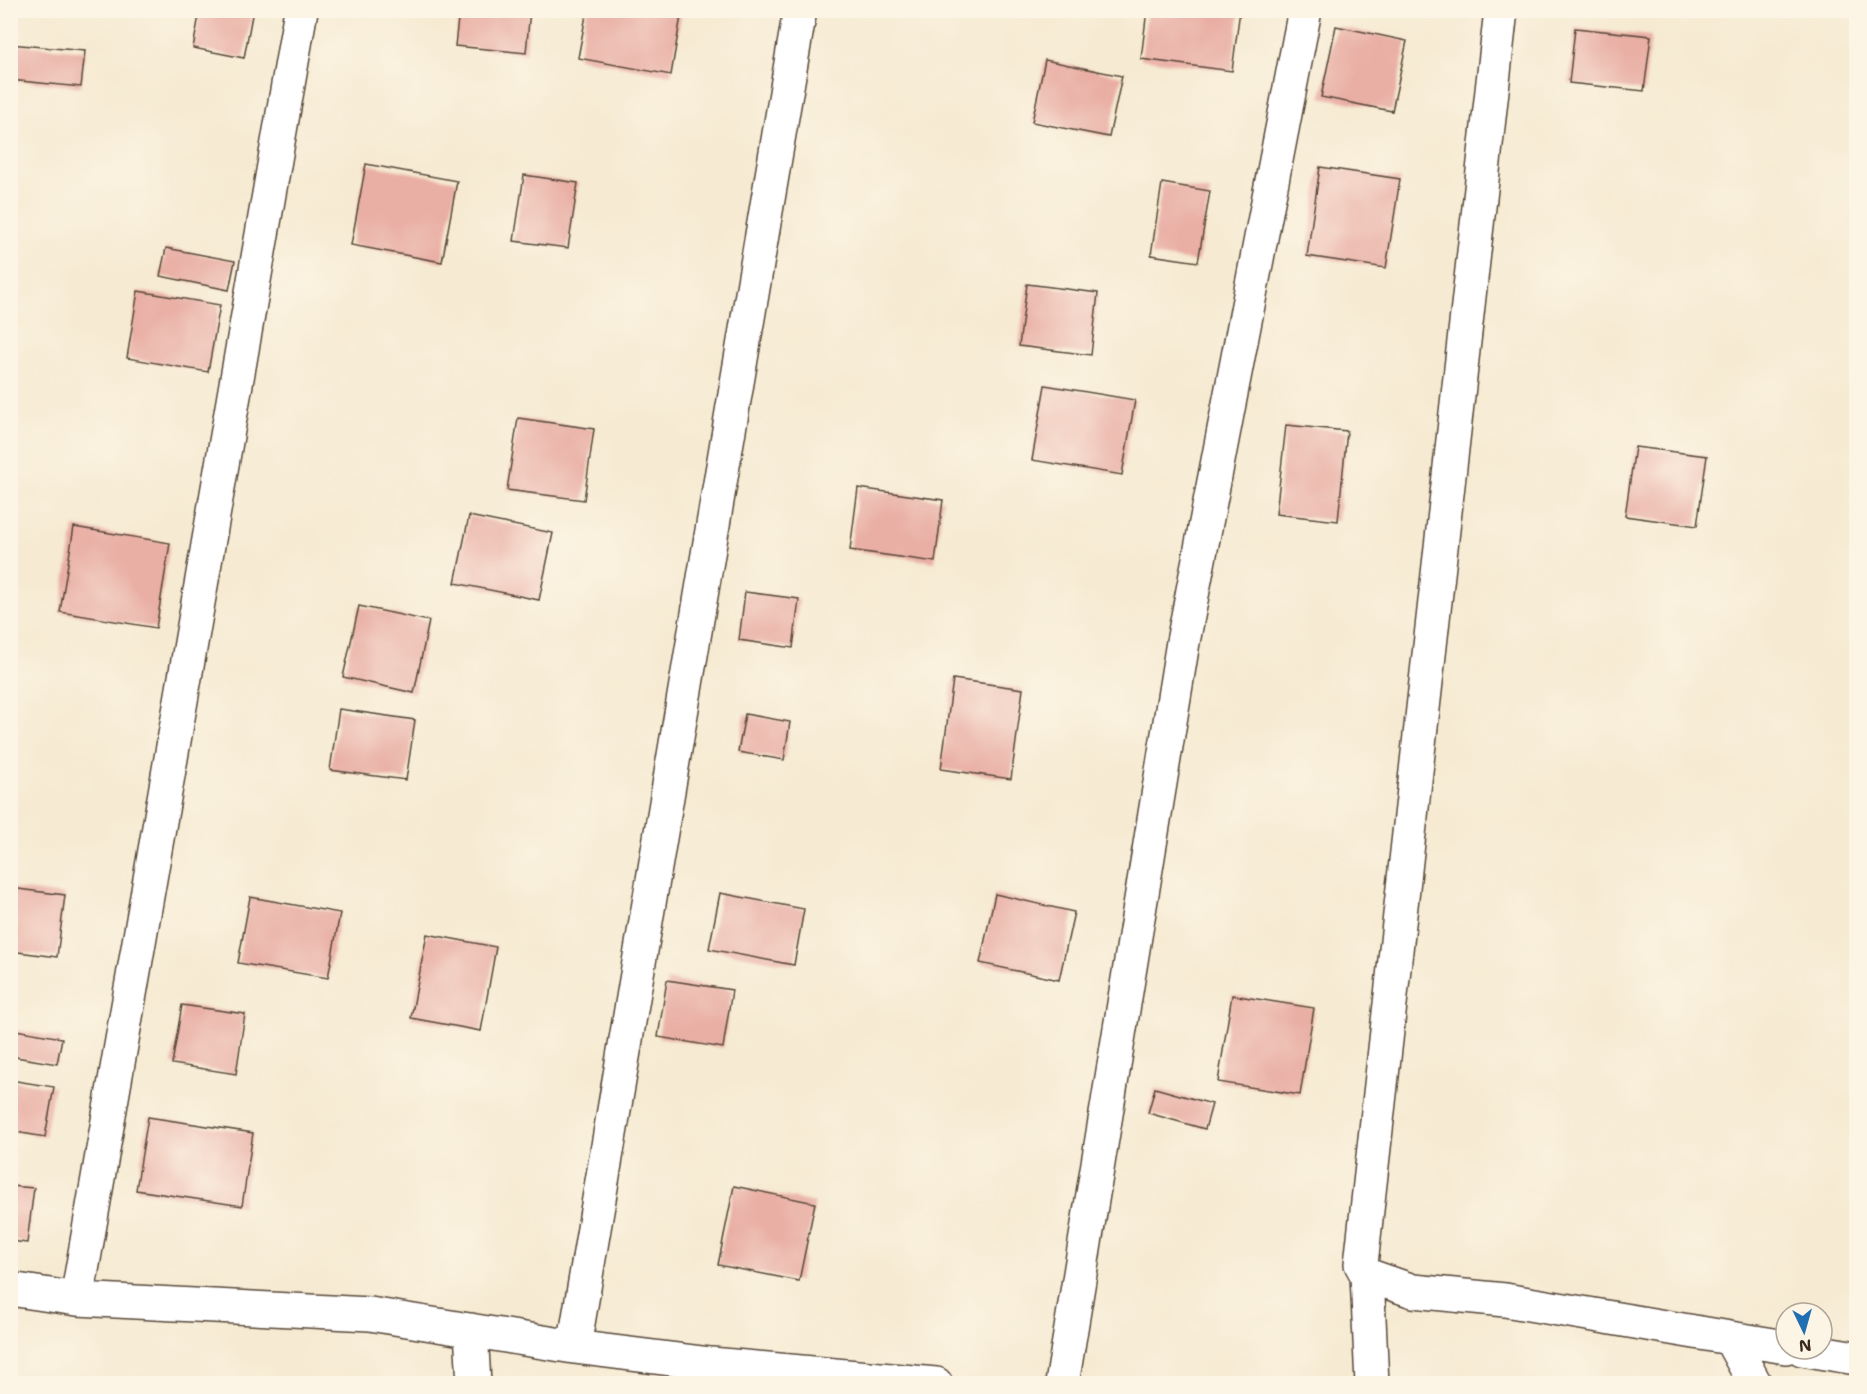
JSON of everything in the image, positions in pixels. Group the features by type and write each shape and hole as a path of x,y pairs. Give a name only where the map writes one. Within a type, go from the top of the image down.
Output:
{"street":[{"path":"77,1299 301,10"},
{"path":"574,1347 800,10"},
{"path":"1062,1383 1183,642 1305,10"},
{"path":"1372,1383 1367,1275 1361,1264 1501,10"},
{"path":"1367,1275 1413,1291 1505,1300 1774,1345"},
{"path":"10,1289 77,1299 370,1314 574,1347 711,1364 936,1383"},
{"path":"471,1330 474,1383"},
{"path":"1730,1338 1755,1383"},
{"path":"1834,1354 1857,1358"}],"building":[{"path":"200,10 253,10 244,58 193,48"},
{"path":"459,10 530,10 526,53 455,46"},
{"path":"587,10 682,10 671,75 578,58"},
{"path":"1147,10 1240,10 1232,71 1141,59"},
{"path":"1336,26 1407,41 1392,111 1321,97"},
{"path":"1575,28 1651,36 1644,91 1569,83"},
{"path":"10,44 85,51 81,87 10,80"},
{"path":"1045,60 1122,76 1109,137 1032,122"},
{"path":"366,164 457,181 442,262 351,245"},
{"path":"1320,167 1400,179 1386,268 1307,256"},
{"path":"524,175 578,183 568,248 514,241"},
{"path":"1162,183 1210,191 1198,262 1151,255"},
{"path":"166,248 235,261 229,290 160,276"},
{"path":"1027,284 1098,293 1091,355 1019,346"},
{"path":"138,291 220,305 208,372 127,358"},
{"path":"1045,385 1135,400 1122,475 1032,460"},
{"path":"518,418 594,429 584,500 507,490"},
{"path":"1286,425 1347,431 1338,521 1276,514"},
{"path":"1635,447 1707,456 1697,526 1625,516"},
{"path":"858,488 943,500 935,562 850,550"},
{"path":"469,516 553,533 539,600 455,583"},
{"path":"74,527 170,543 156,628 60,612"},
{"path":"745,592 799,599 793,648 739,640"},
{"path":"359,606 429,621 414,693 343,677"},
{"path":"953,679 1023,689 1011,779 941,769"},
{"path":"339,709 415,720 406,780 330,770"},
{"path":"745,714 790,722 784,760 738,752"},
{"path":"10,888 65,895 57,957 10,951"},
{"path":"720,893 804,909 794,965 709,949"},
{"path":"995,894 1074,912 1059,980 980,963"},
{"path":"250,897 340,913 328,978 238,963"},
{"path":"427,934 496,947 481,1031 411,1018"},
{"path":"667,980 732,990 723,1048 658,1037"},
{"path":"1232,995 1314,1008 1300,1095 1218,1082"},
{"path":"182,1005 245,1014 236,1074 172,1064"},
{"path":"10,1029 62,1038 57,1064 10,1056"},
{"path":"10,1080 54,1087 45,1137 10,1131"},
{"path":"1155,1088 1212,1104 1205,1129 1148,1113"},
{"path":"148,1117 253,1133 242,1206 136,1190"},
{"path":"10,1186 34,1188 27,1243 10,1241"},
{"path":"734,1186 815,1203 799,1281 718,1265"}]}
